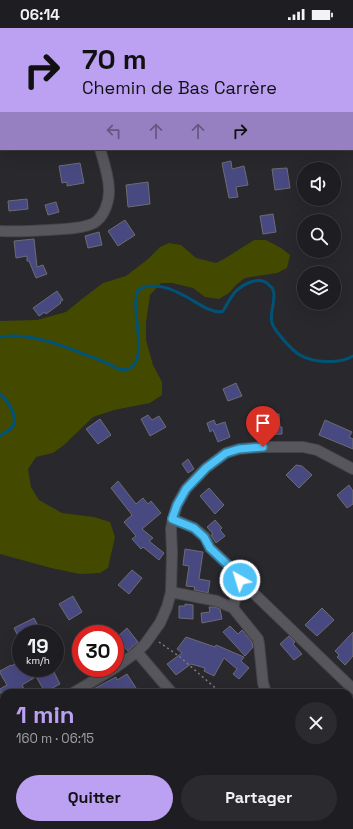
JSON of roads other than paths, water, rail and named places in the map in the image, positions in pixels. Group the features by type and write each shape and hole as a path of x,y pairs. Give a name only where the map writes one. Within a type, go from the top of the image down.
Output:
{"street":[{"path":"0,231 19,232 81,227 94,222 103,215 107,204 109,191 106,170 100,150"},
{"path":"124,661 145,644 160,623 167,607 170,592 172,519 177,505 186,489 206,468 226,453 239,449 263,447 304,447 316,450 353,469"},
{"path":"172,519 194,528 204,537 210,548 229,566 240,580 353,688"},
{"path":"233,608 240,580"},
{"path":"170,592 217,601 233,608 258,639 262,683 264,689"},
{"path":"137,652 169,689"},
{"path":"80,689 100,677"}],"waterway":[{"path":"0,337 13,336 39,339 77,351 123,370 133,366 138,353 139,345 136,299 137,292 140,289 151,286 166,288 175,291 210,310 219,312 223,311 233,294 238,289 252,282 261,281 265,282 273,289 274,301 271,314 272,323 276,331 295,352 305,358 326,362 348,359 353,356"},
{"path":"0,394 11,408 14,417 13,426 0,436"}]}
